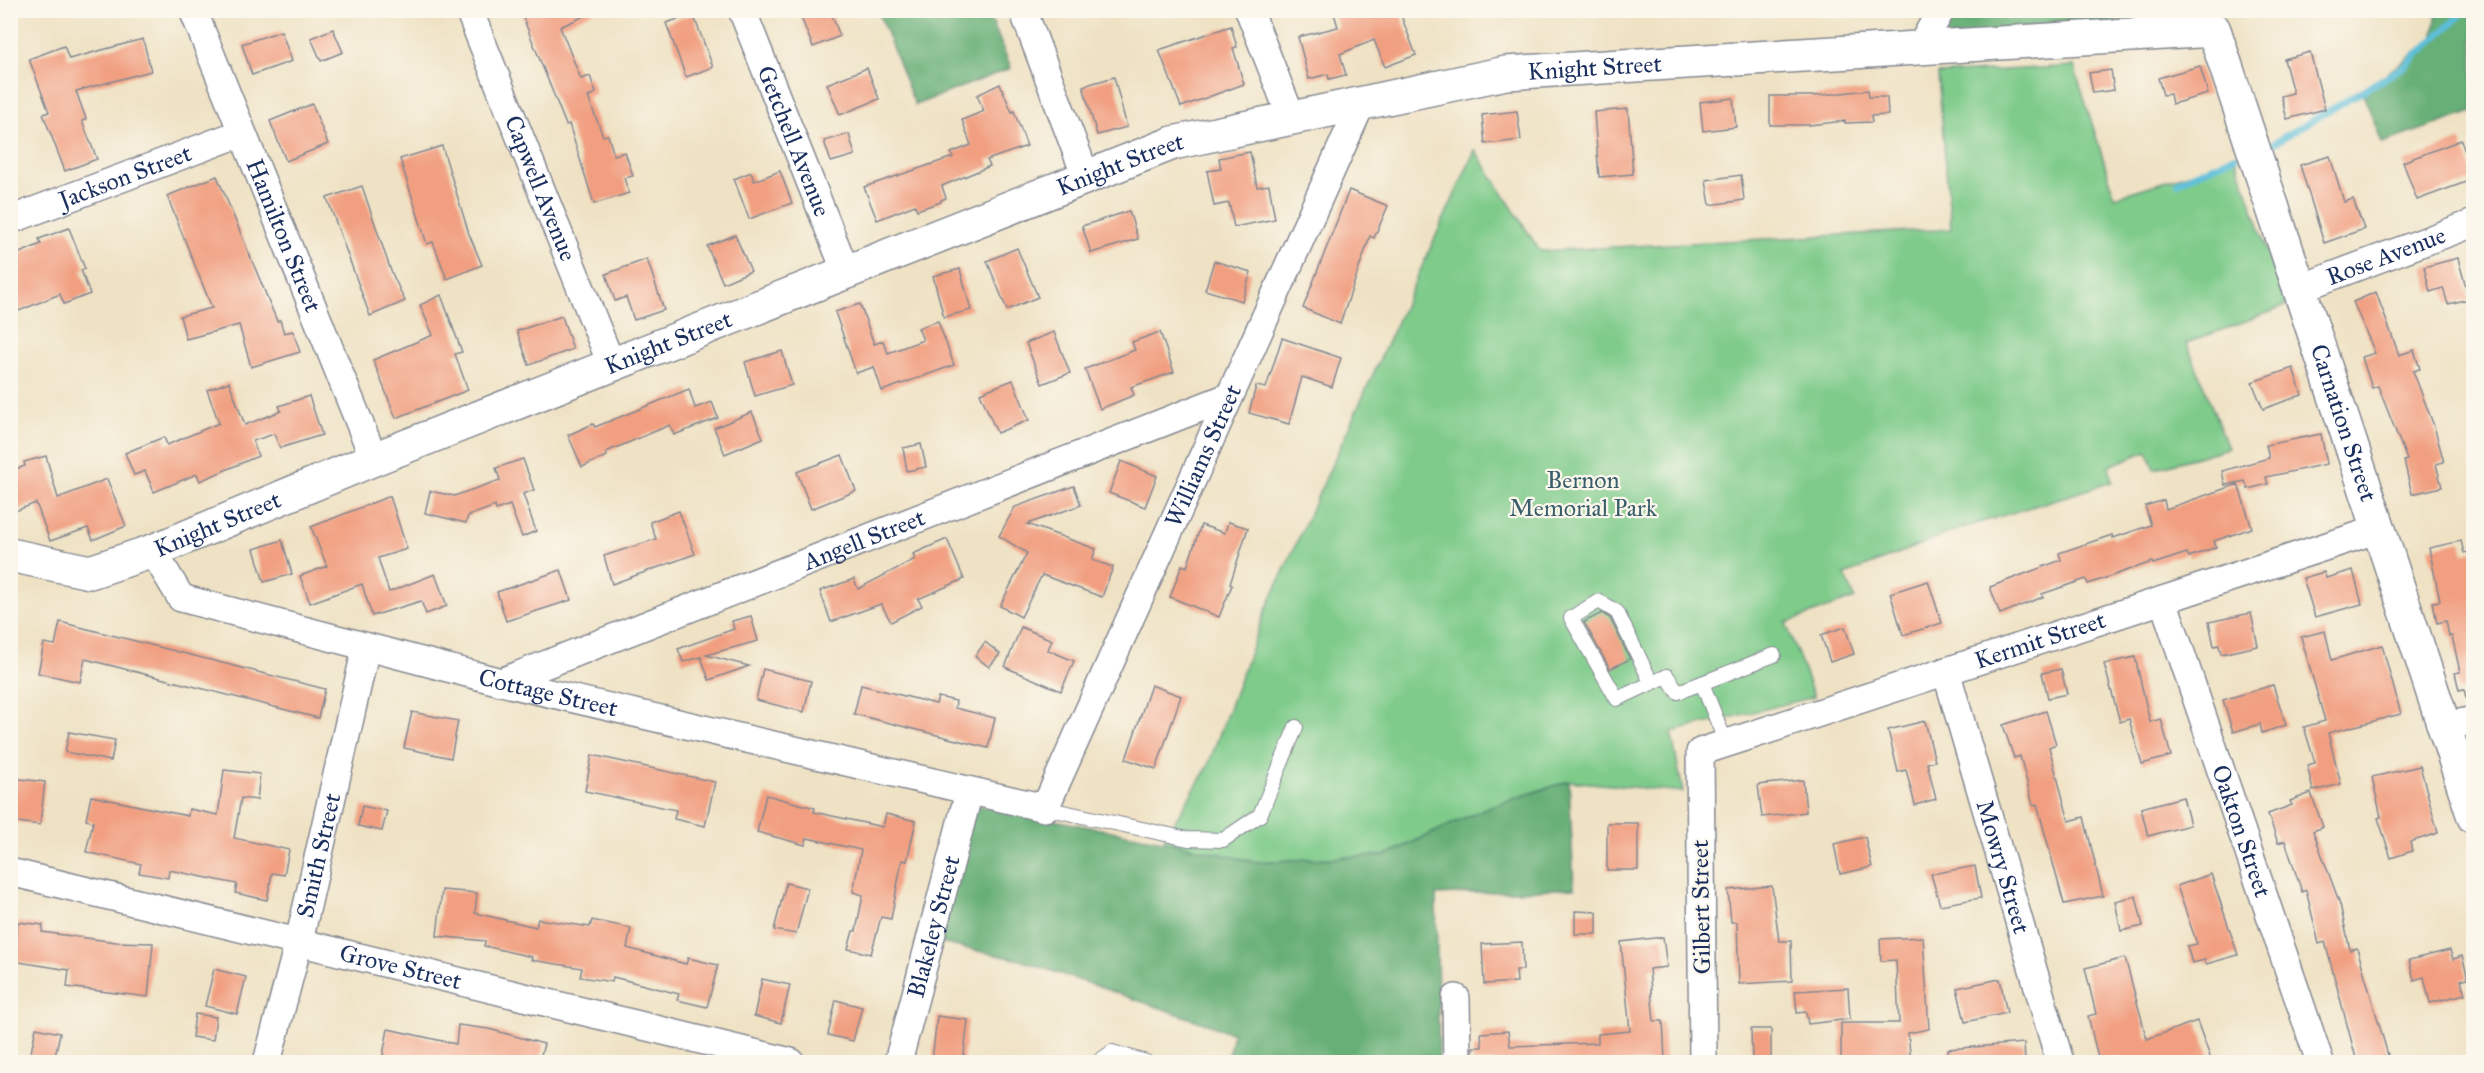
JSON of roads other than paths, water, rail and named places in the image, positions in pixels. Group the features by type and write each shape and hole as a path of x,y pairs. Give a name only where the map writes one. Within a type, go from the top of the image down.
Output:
{"street":[{"name":"Hamilton Street","path":"193,10 374,459"},
{"name":"Capwell Avenue","path":"469,10 612,366"},
{"name":"Getchell Avenue","path":"742,10 846,272"},
{"path":"1023,10 1086,177"},
{"path":"1249,10 1291,117"},
{"path":"1921,46 1922,10"},
{"path":"1921,46 1941,10"},
{"name":"Knight Street","path":"10,555 90,572 153,551 374,459 1173,143 1506,73 2214,30"},
{"name":"Carnation Street","path":"2214,30 2379,529 2458,723 2474,817"},
{"name":"Williams Street","path":"1045,808 1361,104"},
{"name":"Jackson Street","path":"10,220 241,133"},
{"name":"Rose Avenue","path":"2298,289 2474,224"},
{"name":"Angell Street","path":"501,682 1228,397"},
{"name":"Kermit Street","path":"1700,752 2379,529"},
{"name":"Cottage Street","path":"153,551 181,598 501,682 1045,808"},
{"name":"Oakton Street","path":"2163,600 2320,1062"},
{"name":"Smith Street","path":"267,1062 299,940 366,648"},
{"name":"Mowry Street","path":"1946,671 2060,1062"},
{"name":"Gilbert Street","path":"1700,752 1703,1062"},
{"name":"Blakeley Street","path":"898,1062 969,792"},
{"name":"Grove Street","path":"10,872 299,940 791,1062"},
{"path":"1456,998 1456,1062"}],"lane":[{"path":"1651,682 1617,612 1599,601 1571,618 1617,699 1667,676 1678,692 1774,655"},
{"path":"1702,683 1726,743"},
{"path":"1045,808 1188,839 1223,840 1260,815 1296,727"},
{"path":"1098,1062 1112,1052 1146,1062"}],"waterway":[{"path":"2272,144 2405,66 2466,10"},
{"path":"2178,182 2236,156"}],"park label":[{"name":"Bernon Memorial Park","path":"1583,494"}]}
